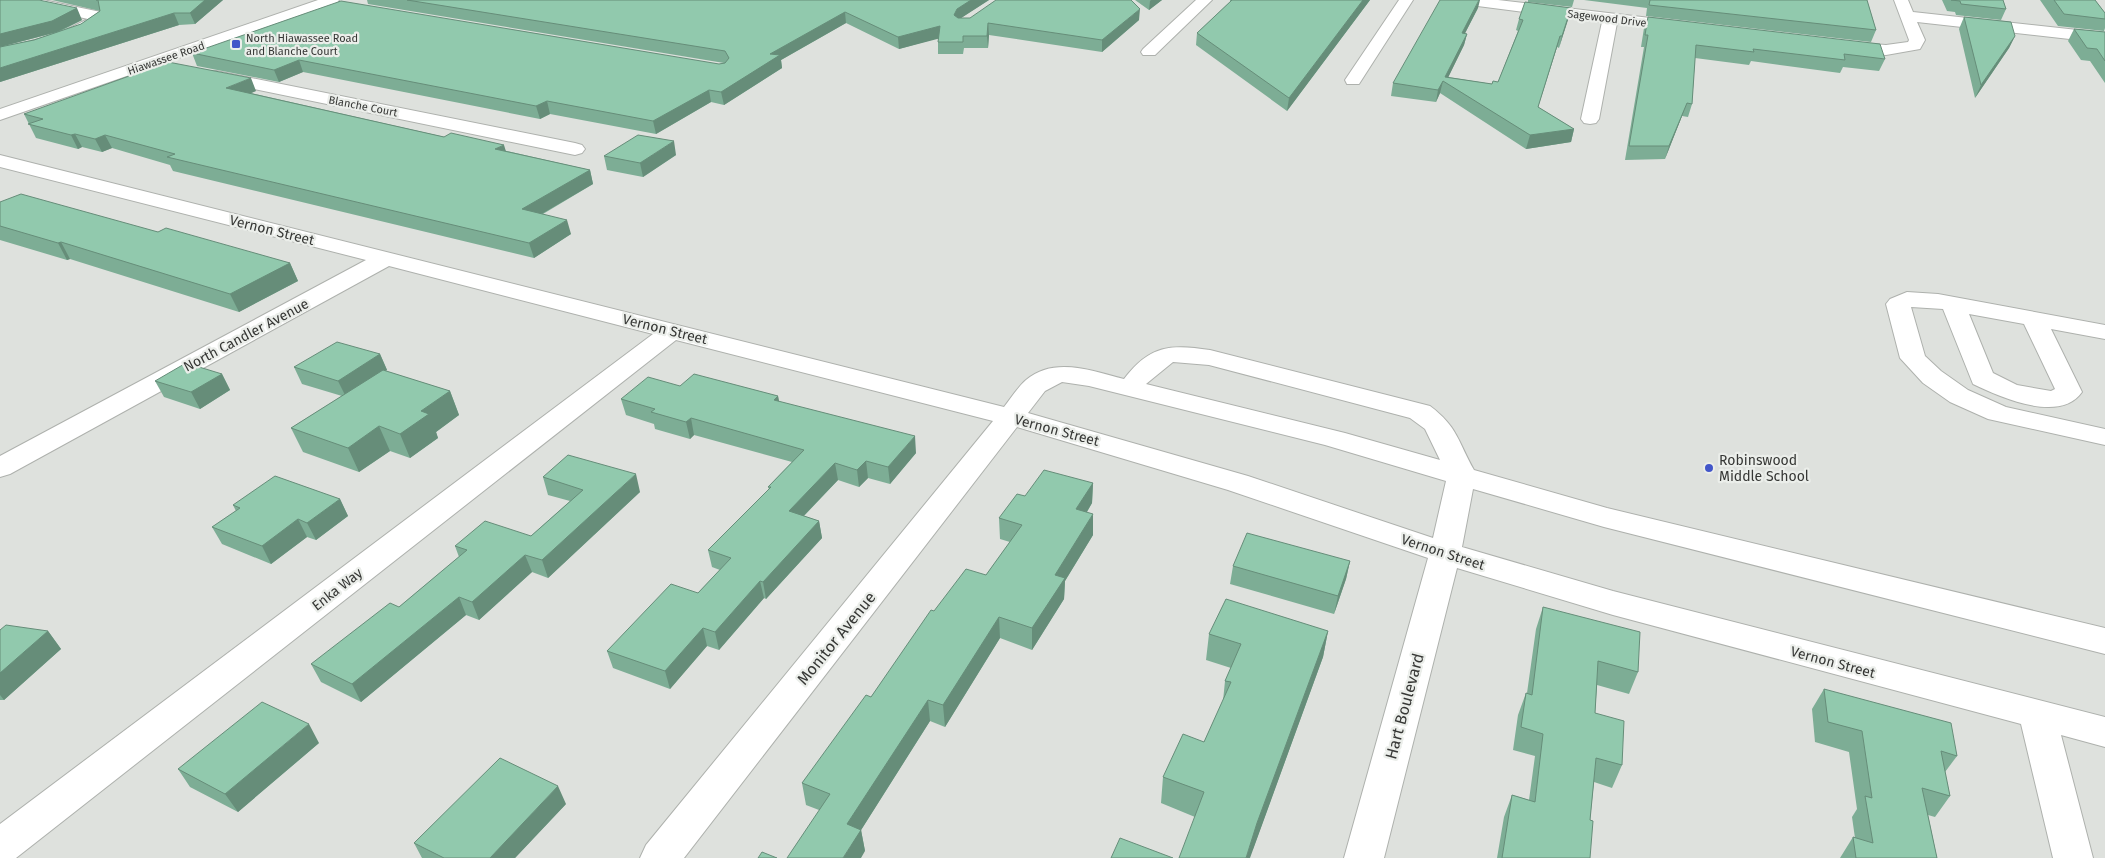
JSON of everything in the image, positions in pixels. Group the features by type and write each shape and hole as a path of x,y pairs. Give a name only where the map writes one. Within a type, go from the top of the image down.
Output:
{"street":[{"path":"0,54 84,30 96,21 96,15 21,0"},
{"path":"1149,52 1205,0"},
{"path":"1353,80 1406,0"},
{"name":"Sagewood Drive","path":"1462,0 1698,29"},
{"path":"1836,46 1886,50 1914,46 1918,40 1901,0"},
{"name":"Hiawassee Road","path":"0,115 333,3"},
{"path":"1907,16 2105,38"},
{"path":"1590,119 1610,18"},
{"path":"150,63 179,69"},
{"name":"Blanche Court","path":"198,73 575,149"},
{"name":"Vernon Street","path":"0,161 1011,417 1130,450 1238,483 1445,554 1678,620 2105,732"},
{"name":"North Candler Avenue","path":"0,468 386,259"},
{"path":"2105,332 1945,302 1908,299 1898,304 1913,358 1932,376 1959,396 1998,413 2105,437"},
{"path":"1945,302 1982,378 2010,392 2055,400 2069,392 2034,319"},
{"name":"Enka Way","path":"0,847 673,330"},
{"path":"1130,388 1140,375 1160,358 1169,354 1184,354 1210,358 1411,409 1420,412 1435,423 1444,436 1451,455 1462,474"},
{"name":"Monitor Avenue","path":"660,858 1036,385 1054,374 1068,373 1335,439 1462,474 1604,517 2105,640"},
{"name":"Hart Boulevard","path":"1364,858 1445,554 1462,474"},
{"path":"2037,714 2074,858"}],"building":[{"path":"0,0 39,0 77,8 52,21 0,34"},
{"path":"98,0 205,0 190,13 174,13 0,68 0,47 34,40 81,24 100,11"},
{"path":"407,0 971,0 957,9 954,15 958,18 970,18 996,0 1131,0 1140,9 1102,40 988,23 987,36 963,36 963,42 938,42 940,26 898,37 845,12 770,54 780,55 721,92 709,90 653,121 547,101 536,106 299,60 274,70 192,53 341,1 719,64 725,63 729,58 725,51"},
{"path":"1232,0 1363,0 1289,98 1197,33"},
{"path":"1440,0 1479,0 1462,33 1467,34 1445,77 1492,84 1493,81 1498,82 1523,20 1519,19 1525,2 1571,8 1562,36 1560,36 1538,107 1574,129 1530,135 1443,81 1438,90 1393,83"},
{"path":"1650,0 1867,0 1876,30 1649,5"},
{"path":"1951,0 2003,0 2006,9 1961,4 1960,1"},
{"path":"2054,0 2095,0 2105,13 2105,19 2064,14"},
{"path":"1648,17 1880,44 1885,59 1844,54 1845,60 1753,49 1754,52 1696,45 1692,104 1687,103 1669,146 1629,146 1648,35 1645,35"},
{"path":"1964,17 2011,22 2015,36 1981,85"},
{"path":"2074,29 2105,32 2105,61 2097,49 2087,48"},
{"path":"168,62 251,78 226,88 444,137 451,133 504,145 495,149 590,170 522,209 567,220 529,243 167,157 175,154 105,135 95,139 28,124 43,119 24,114"},
{"path":"638,135 674,141 640,163 604,156"},
{"path":"21,194 158,232 166,228 290,263 230,294 61,242 58,243 0,226 0,202"},
{"path":"337,342 380,354 338,381 294,367"},
{"path":"186,363 222,374 191,392 155,381"},
{"path":"383,370 450,391 421,411 429,414 400,434 379,426 348,448 291,428"},
{"path":"694,374 778,396 774,400 915,436 888,467 866,461 857,470 835,463 789,511 819,521 763,582 760,581 715,632 703,628 665,671 607,651 671,584 698,593 731,558 708,550 771,487 768,487 804,450 691,418 686,422 651,412 655,409 621,399 648,377 680,386"},
{"path":"568,455 636,474 542,560 525,555 472,602 459,597 352,684 311,664 390,603 399,607 467,550 455,546 485,521 531,536 583,490 543,477"},
{"path":"1044,470 1093,483 1076,509 1093,514 1055,575 1065,578 1032,628 999,617 943,705 928,700 847,824 861,830 843,858 787,858 830,794 802,783 866,695 871,697 931,610 934,611 966,569 986,575 1022,525 999,518 1017,494 1025,496"},
{"path":"275,476 340,499 307,523 298,519 262,546 212,527 240,508 233,505"},
{"path":"1247,533 1350,561 1338,596 1233,566"},
{"path":"1226,599 1328,631 1257,823 1246,858 1179,858 1204,792 1163,777 1183,734 1204,742 1231,682 1225,681 1241,644 1209,634"},
{"path":"1543,607 1640,632 1638,672 1598,661 1595,713 1624,721 1622,765 1596,758 1590,820 1593,821 1590,858 1502,858 1512,795 1535,802 1543,734 1521,727 1526,693 1532,695"},
{"path":"6,625 48,631 0,673 0,630"},
{"path":"1824,689 1951,723 1957,756 1941,751 1950,796 1922,788 1937,858 1856,858 1853,837 1873,843 1865,796 1872,798 1862,731 1828,722"},
{"path":"262,702 309,724 225,794 178,769"},
{"path":"500,758 558,786 490,858 444,858 414,843"},
{"path":"1120,838 1173,858 1111,858"},
{"path":"762,852 777,858 758,858"}],"place":[{"name":"North Hiawassee Road and Blanche Court","path":"236,44"},
{"name":"Robinswood Middle School","path":"1709,468"}]}
